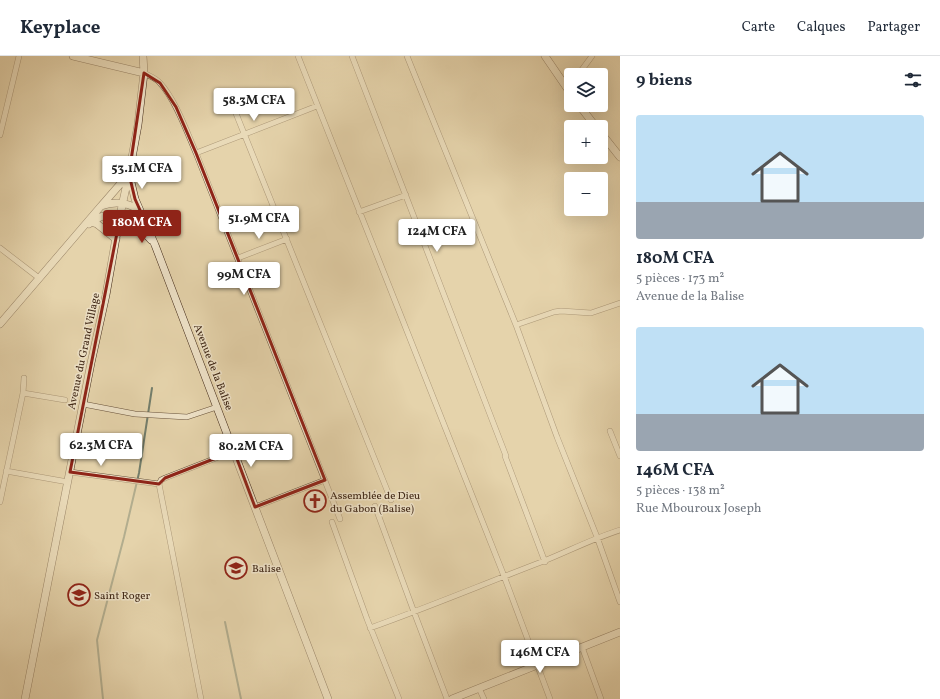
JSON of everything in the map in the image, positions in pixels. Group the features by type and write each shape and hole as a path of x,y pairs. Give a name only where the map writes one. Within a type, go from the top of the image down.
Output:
{"street":[{"path":"0,135 19,56"},
{"path":"73,56 144,73 160,83 176,107 238,258 340,519"},
{"name":"Avenue du Grand Village","path":"25,699 106,295 122,203 130,174 144,73 143,56"},
{"path":"298,56 504,576 536,665 550,699"},
{"path":"352,56 506,456 545,562"},
{"path":"407,56 516,325 557,437 597,537 620,602"},
{"path":"545,56 564,81"},
{"path":"583,68 592,56"},
{"path":"226,91 287,238 391,500"},
{"path":"196,153 317,106"},
{"path":"584,112 591,120"},
{"path":"608,142 620,158"},
{"path":"0,324 130,174"},
{"name":"Avenue de la Balise","path":"130,174 132,189 256,507 328,699"},
{"path":"359,212 406,195"},
{"path":"101,206 109,203 122,203 128,204 140,210"},
{"path":"83,227 101,216 120,215 142,230 155,245"},
{"path":"91,222 116,236 126,230 142,230"},
{"path":"238,258 287,238"},
{"path":"0,248 39,278"},
{"path":"516,325 554,312 591,313 620,303"},
{"path":"0,502 23,393 24,378"},
{"path":"23,393 65,400"},
{"path":"83,404 135,414 187,417 217,407"},
{"path":"610,431 620,456"},
{"path":"201,699 159,484 161,480 165,478 234,451"},
{"path":"6,471 68,482"},
{"path":"70,472 159,484"},
{"path":"256,507 325,480"},
{"path":"376,506 447,699"},
{"path":"332,522 370,628 399,699"},
{"path":"370,628 504,576 545,562 597,537 620,530"},
{"path":"452,699 620,632"},
{"path":"582,647 601,699"},
{"path":"479,688 484,699"}],"highlighted area":[{"path":"144,73 160,83 176,107 196,153 325,480 255,507 234,451 165,478 159,484 70,472 117,233 149,230 135,199 129,174"}],"waterway":[{"path":"103,699 97,640 139,473 152,388"},
{"path":"225,622 241,699"}],"place":[{"name":"Assemblée de Dieu du Gabon (Balise)","path":"315,501"},
{"name":"Balise","path":"236,568"},
{"name":"Saint Roger","path":"79,595"}]}
